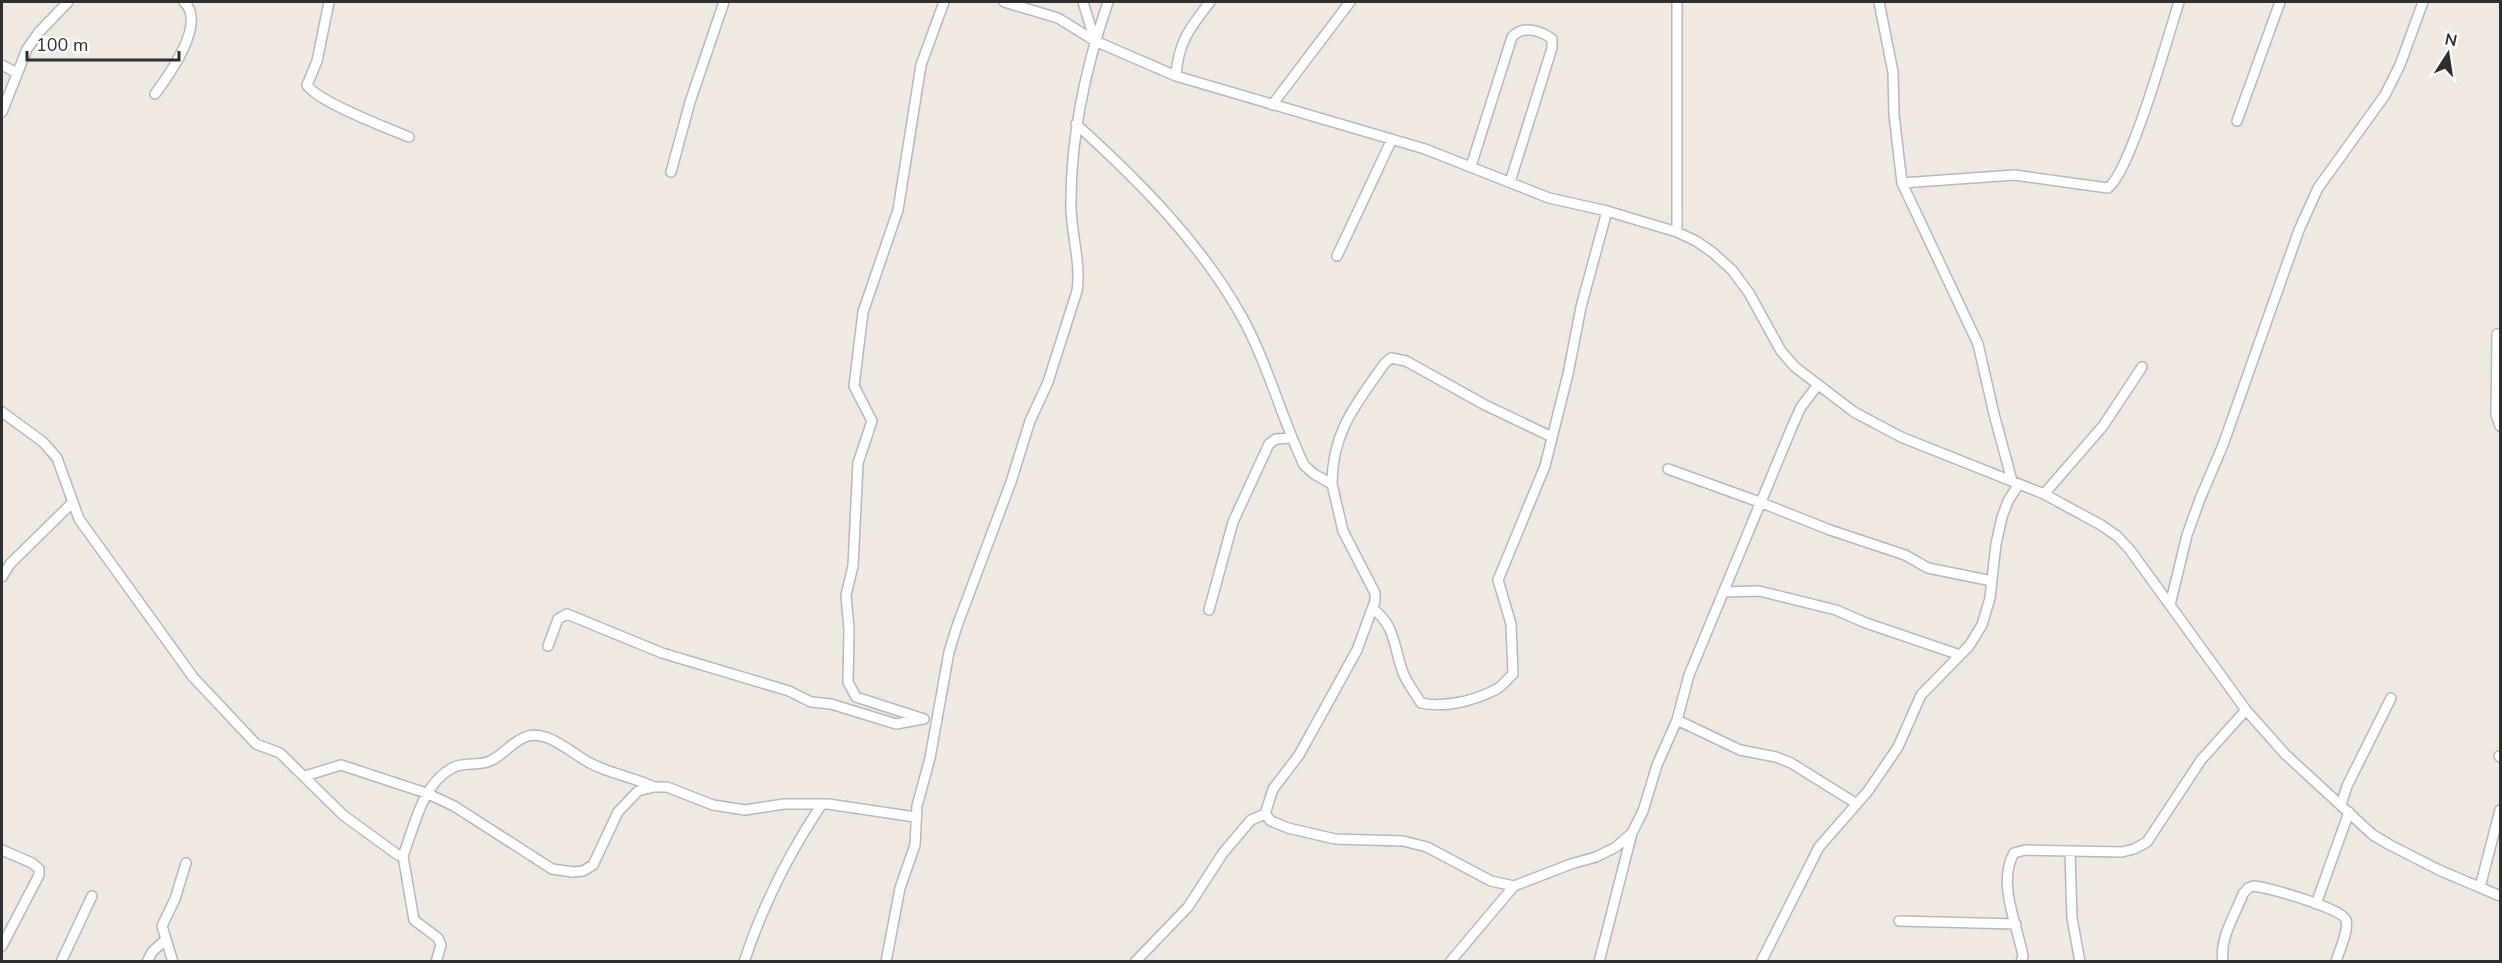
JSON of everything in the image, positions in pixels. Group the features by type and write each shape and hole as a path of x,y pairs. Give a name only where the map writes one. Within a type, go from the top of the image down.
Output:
{"street":[{"path":"2,112 27,49 39,32 69,2"},
{"path":"155,94 170,74 189,33 193,20 189,5 184,2"},
{"path":"329,2 317,61 307,85 311,91 336,105 409,137"},
{"path":"671,172 690,102 724,2"},
{"path":"924,719 856,696 848,682 849,628 846,595 853,566 858,463 872,421 854,386 863,312 898,210 921,65 944,2"},
{"path":"1004,2 1058,18 1095,41 1176,76 1392,139 1471,166 1549,198 1606,211 1677,232 1712,252 1732,270 1749,293 1781,351 1817,386 1876,426 2044,494 2117,536 2246,710 2285,754 2373,835 2439,870 2500,896"},
{"path":"1083,2 1095,41"},
{"path":"886,962 900,888 915,845 915,817 930,758 937,714 957,626 1011,482 1030,421 1048,382 1077,291 1079,277 1071,207 1076,124 1095,41 1108,2"},
{"path":"1176,76 1177,54 1181,43 1210,2"},
{"path":"1272,105 1350,2"},
{"path":"1677,2 1677,232"},
{"path":"1761,962 1819,847 1857,804 1898,747 1921,695 1970,646 1982,625 1992,581 2002,517 2015,482 1994,414 1978,344 1902,183 1894,115 1893,72 1879,2"},
{"path":"1902,183 2014,175 2108,188 2115,183 2132,146 2179,2"},
{"path":"2236,121 2254,78 2280,2"},
{"path":"2170,605 2187,535 2223,445 2299,230 2318,188 2385,95 2406,49 2423,2"},
{"path":"1471,166 1512,37 1517,31 1524,29 1548,35 1552,39 1552,48 1510,182"},
{"path":"2,65 17,74"},
{"path":"1076,124 1118,161 1160,207 1220,282 1247,327 1304,465 1314,474 1332,484"},
{"path":"1337,256 1392,139"},
{"path":"1373,609 1383,616 1392,631 1403,673 1421,703 1438,706 1463,701 1497,690 1513,674 1511,624 1500,589 1499,572 1540,478 1568,374 1581,307 1606,211"},
{"path":"2497,334 2496,415 2500,426"},
{"path":"1135,962 1188,907 1223,853 1251,820 1264,814 1273,789 1299,755 1357,650 1373,609 1375,593 1343,531 1332,484 1332,459 1341,432 1355,406 1385,363 1391,358 1406,361 1485,405 1552,437"},
{"path":"2044,494 2103,426 2142,367"},
{"path":"1599,962 1632,833 1643,811 1657,765 1677,720 1689,675 1801,407 1817,386"},
{"path":"2,412 43,442 57,458 79,519 193,677 256,744 280,753 343,814 398,855 403,856"},
{"path":"1209,610 1233,522 1269,444 1276,439 1291,438"},
{"path":"1668,469 1830,530 1905,555 1928,568 1992,581"},
{"path":"2,577 10,564 72,503"},
{"path":"1723,592 1759,591 1836,609 1960,655"},
{"path":"548,646 558,619 567,614 662,653 789,691 811,702 831,704 896,724 937,714"},
{"path":"2341,805 2347,786 2391,698"},
{"path":"2021,962 2023,956 2007,875 2008,864 2014,853 2025,850 2122,852 2147,842 2200,760 2246,710"},
{"path":"1677,720 1740,750 1776,757 1791,763 1857,804"},
{"path":"436,962 441,945 438,938 414,920 403,856 426,793 453,768 489,761 518,740 538,735 551,739 590,763 654,787"},
{"path":"305,776 341,765 426,793 454,806 552,869 573,872 583,872 593,865 618,812 638,791 654,787 667,787 713,805 745,810 784,804 822,804 842,805 887,815 915,817"},
{"path":"744,962 759,920 797,841 822,804"},
{"path":"2480,887 2500,810"},
{"path":"2316,904 2349,812"},
{"path":"1264,814 1271,821 1288,828 1335,839 1403,841 1427,847 1491,881 1514,886"},
{"path":"1450,962 1514,886 1596,857 1616,848 1632,833"},
{"path":"2,850 32,863 39,869 39,875 2,946"},
{"path":"2070,852 2072,918 2080,962"},
{"path":"173,962 162,926 175,899 186,863"},
{"path":"2223,962 2224,940 2243,894 2248,888 2263,887 2342,914 2346,919 2346,927 2336,962"},
{"path":"61,962 92,896"},
{"path":"1899,921 2016,924"},
{"path":"147,962 152,952 165,940"}]}
